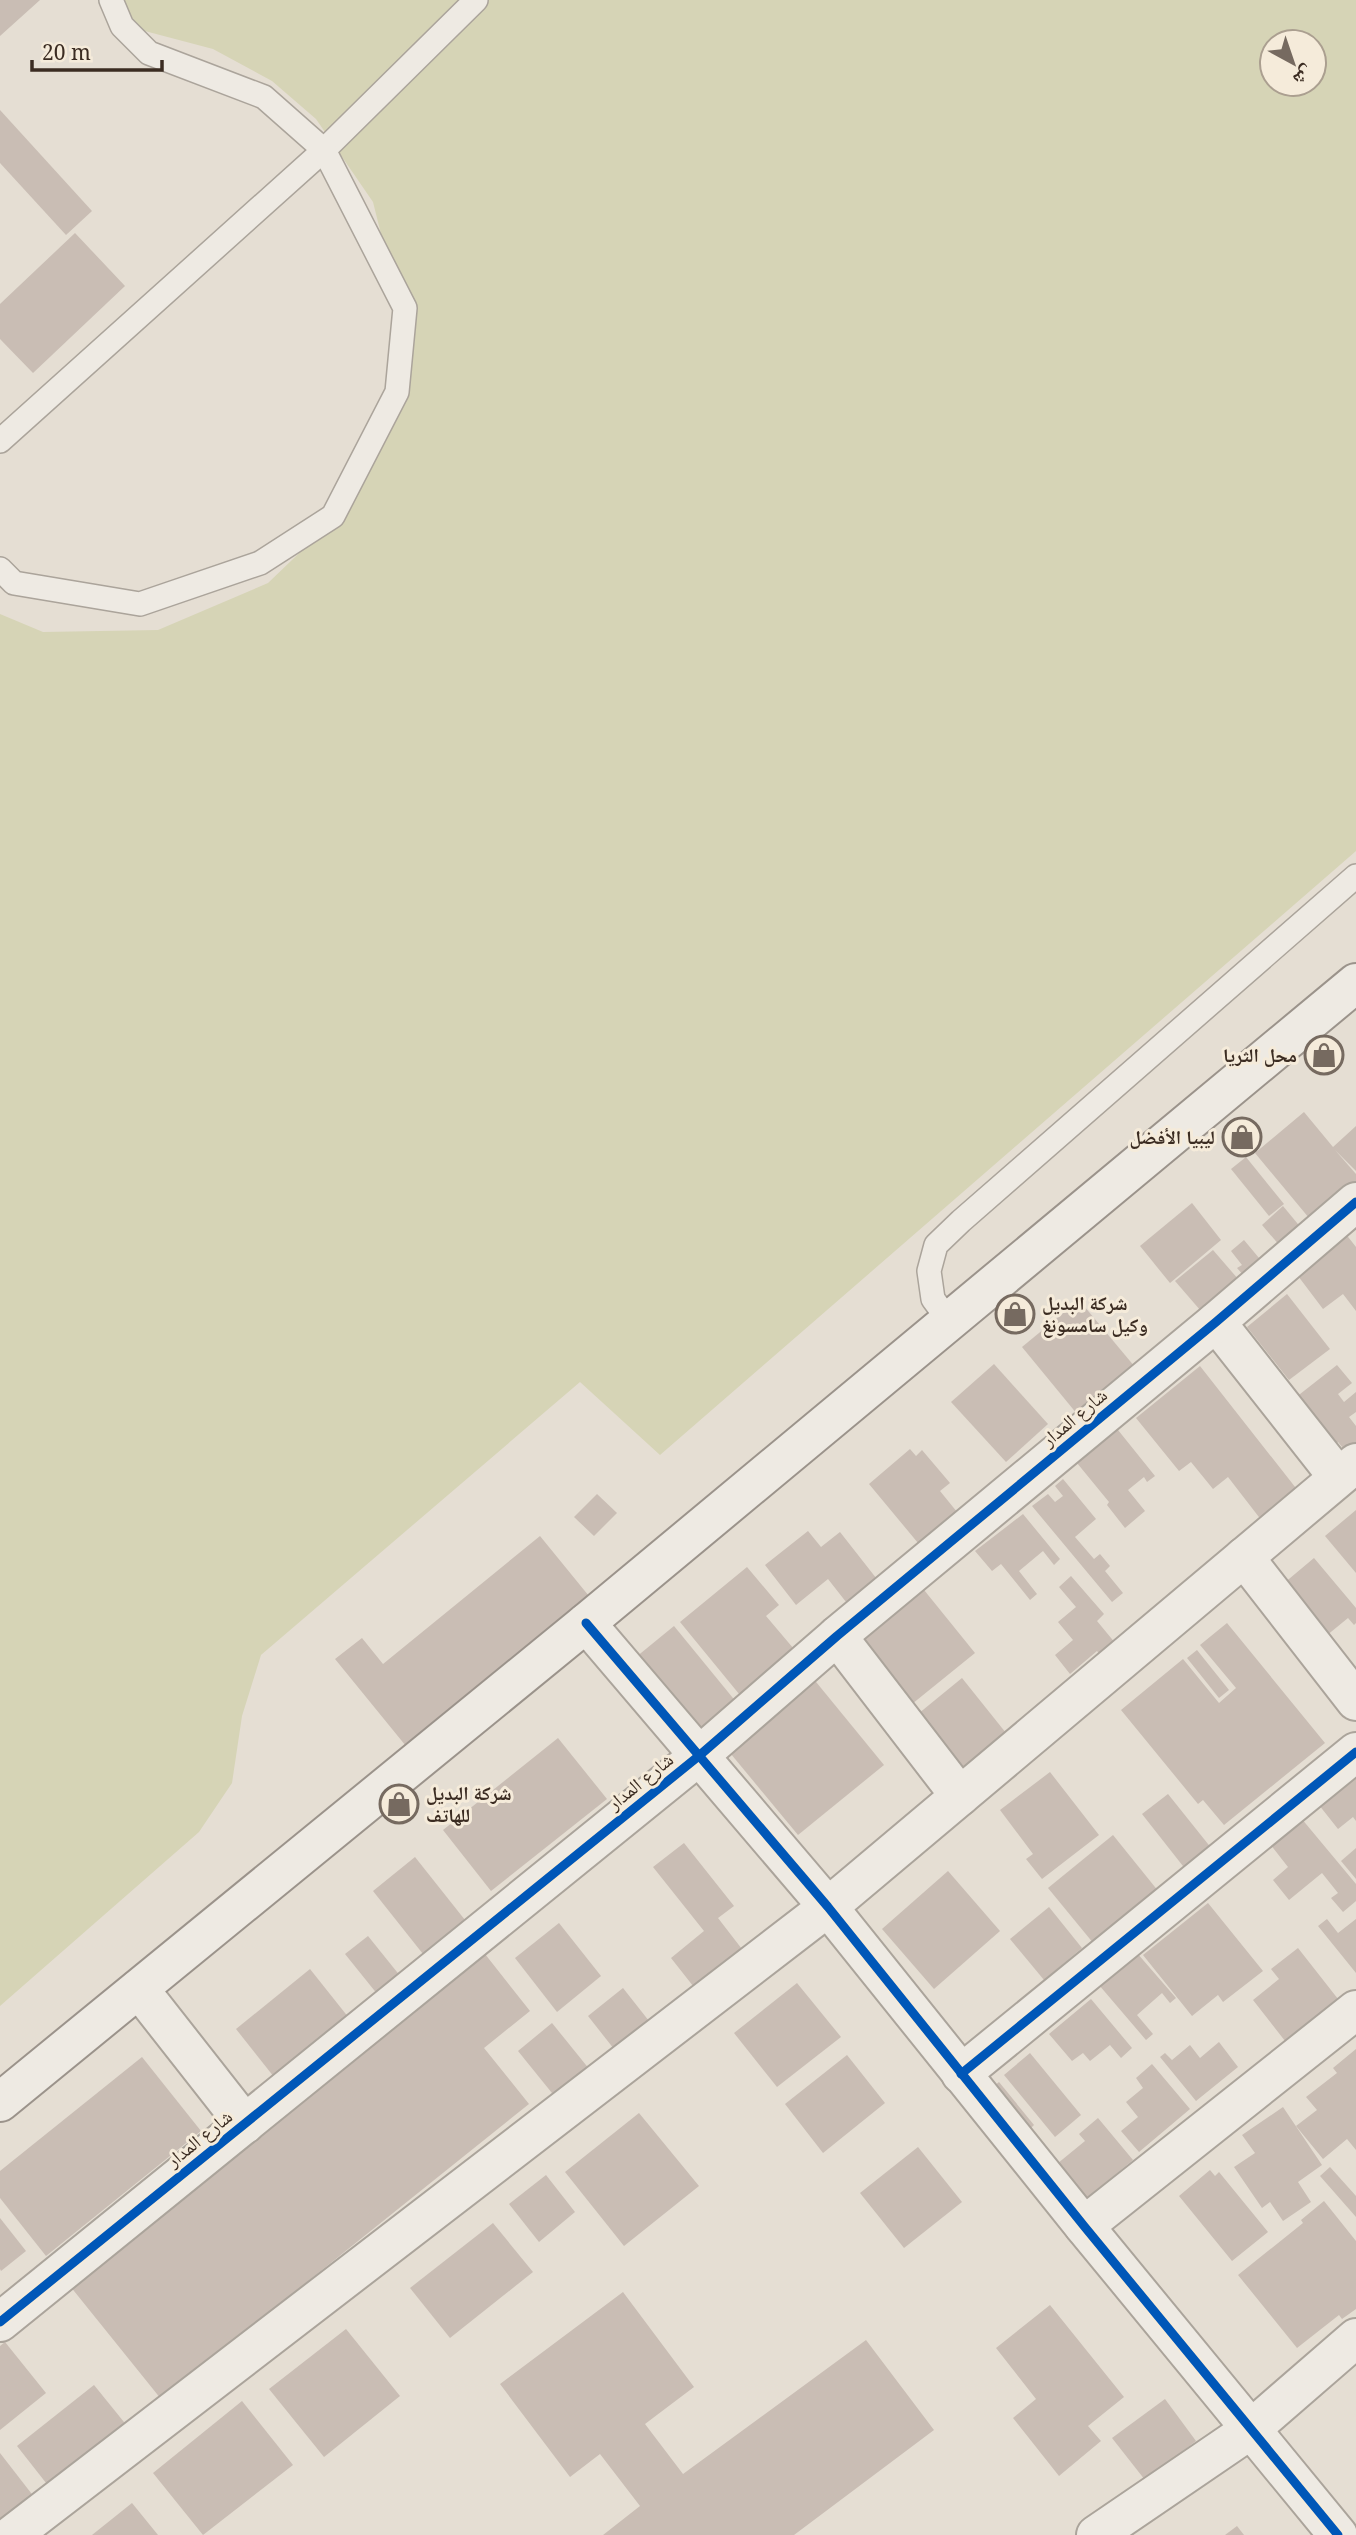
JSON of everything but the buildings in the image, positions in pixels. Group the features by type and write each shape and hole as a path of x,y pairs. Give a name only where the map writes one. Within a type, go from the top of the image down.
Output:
{"street":[{"path":"0,2102 586,1623 1356,983"},
{"name":"شارع المدار","path":"0,2322 700,1755 837,1636 1216,1322 1356,1202"},
{"path":"12,2535 828,1908 1347,1470 1216,1322"},
{"path":"1244,1557 1356,1701"},
{"path":"586,1623 828,1908 1338,2535"},
{"path":"837,1636 960,1796"},
{"path":"961,2074 1356,1752"},
{"path":"139,1989 245,2124"},
{"path":"1084,2226 1356,2011"},
{"path":"1096,2535 1250,2430 1356,2338"}],"lane":[{"path":"0,569 14,583 140,604 260,563 333,516 397,392 405,308 324,150 264,97 149,53 122,26 111,0"},
{"path":"0,441 324,150 476,0"},
{"path":"950,1322 933,1299 929,1271 936,1245 1356,876"}],"shaded area":[{"path":"117,0 1356,0 1356,851 660,1455 580,1382 261,1655 242,1716 232,1783 199,1832 0,2006 0,614 43,632 158,630 268,583 341,513 380,443 401,314 373,202 316,119 272,81 213,49 141,30 120,14"}],"cycle path":[{"path":"0,2322 700,1755 837,1636 1216,1322 1356,1202"},
{"path":"586,1623 828,1907 1084,2226 1338,2535"},
{"path":"961,2074 1356,1752"}],"place":[{"name":"محل الثريا","path":"1324,1055"},
{"name":"ليبيا الأفضل","path":"1242,1137"},
{"name":"شركة البديل وكيل سامسونغ","path":"1015,1314"},
{"name":"شركة البديل للهاتف","path":"399,1804"}]}
